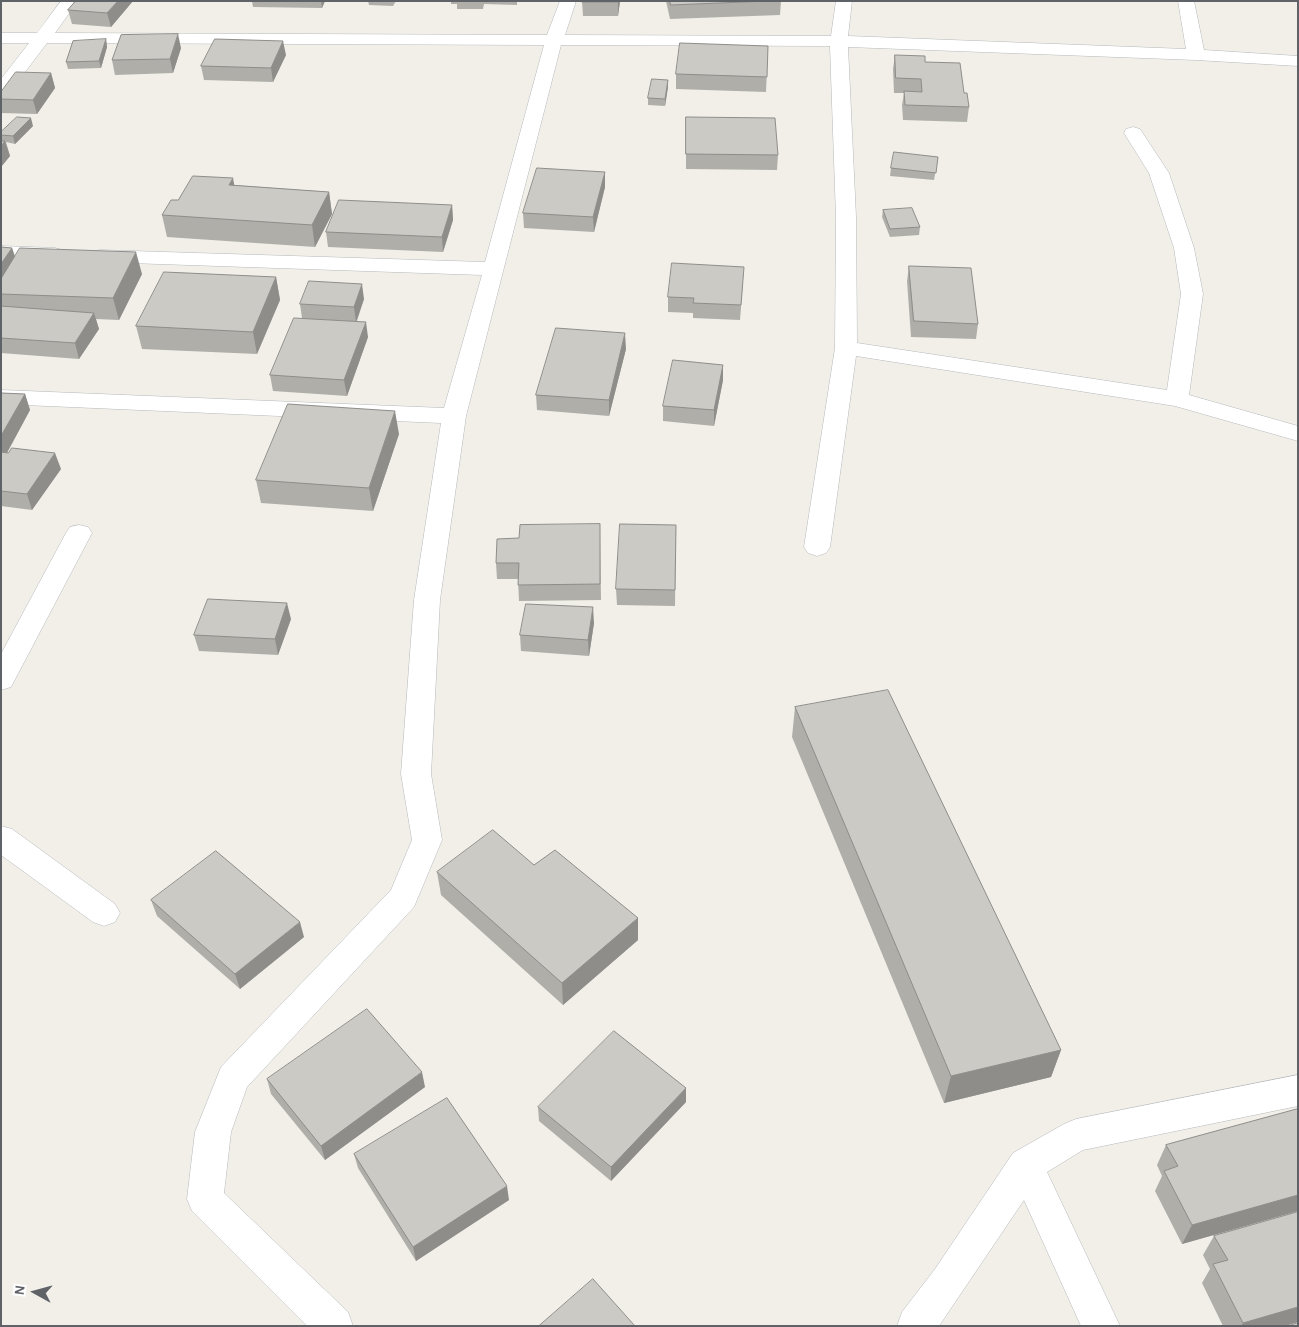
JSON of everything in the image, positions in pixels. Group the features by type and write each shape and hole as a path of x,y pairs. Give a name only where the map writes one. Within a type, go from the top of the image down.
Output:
{"street":[{"path":"1,92 70,1"},
{"path":"334,1326 205,1199 214,1132 233,1078 403,898 427,840 416,774 425,619 454,416 554,40 568,1"},
{"path":"817,547 846,348 846,217 839,41 844,1"},
{"path":"1186,1 1196,55"},
{"path":"1,38 839,41 1196,55 1298,61"},
{"path":"1133,133 1161,180 1184,248 1192,294 1177,399"},
{"path":"1,252 494,269"},
{"path":"846,348 1177,399 1298,434"},
{"path":"1,397 454,416"},
{"path":"1,680 79,533"},
{"path":"1,838 104,913"},
{"path":"916,1326 948,1282 1026,1165 1076,1135 1298,1090"},
{"path":"1026,1165 1101,1326"}],"building":[{"path":"76,1 118,1 107,13 68,10"},
{"path":"618,1 618,2 582,2"},
{"path":"670,1 768,1 671,5"},
{"path":"178,34 170,59 112,60 121,35"},
{"path":"106,39 99,61 66,62 73,41"},
{"path":"215,39 283,41 271,68 201,66"},
{"path":"680,43 768,46 767,77 676,74"},
{"path":"895,55 925,56 925,62 960,63 964,93 967,93 969,107 905,105 904,91 922,92 921,79 896,78"},
{"path":"16,72 51,73 33,100 1,99 1,92"},
{"path":"652,79 668,80 665,99 648,98"},
{"path":"17,117 31,118 13,136 1,135 1,132"},
{"path":"686,117 775,118 778,155 686,154"},
{"path":"894,152 938,157 936,173 891,168"},
{"path":"537,168 605,172 593,217 523,213"},
{"path":"193,176 233,178 229,185 329,192 312,225 162,215 171,200 178,200"},
{"path":"339,200 452,205 442,237 326,232"},
{"path":"912,208 920,227 890,229 883,210"},
{"path":"1,247 12,248 1,264"},
{"path":"20,248 136,252 113,298 1,294 1,279"},
{"path":"672,263 744,267 741,305 693,303 694,298 668,297"},
{"path":"909,266 971,268 978,324 914,321"},
{"path":"164,272 276,277 253,332 136,326"},
{"path":"309,281 362,284 354,307 300,304"},
{"path":"1,306 94,313 75,343 1,338"},
{"path":"294,318 366,322 344,380 270,375"},
{"path":"556,328 625,333 609,400 536,395"},
{"path":"673,360 723,365 714,410 663,406"},
{"path":"1,393 25,394 1,436"},
{"path":"288,404 395,411 369,488 256,480"},
{"path":"12,448 55,453 27,494 1,491 1,452 8,453"},
{"path":"600,524 600,584 518,585 519,563 496,563 497,539 519,538 520,525"},
{"path":"620,524 676,525 675,590 616,589"},
{"path":"208,599 287,603 275,639 194,635"},
{"path":"526,604 593,607 588,640 520,635"},
{"path":"888,690 1061,1050 951,1076 795,707"},
{"path":"493,830 534,865 555,850 638,918 562,983 437,872"},
{"path":"216,851 300,922 235,974 151,900"},
{"path":"367,1009 422,1072 321,1146 267,1079"},
{"path":"614,1031 686,1088 611,1167 538,1107"},
{"path":"447,1098 507,1186 413,1247 354,1154"},
{"path":"1298,1109 1298,1195 1192,1225 1164,1171 1178,1166 1166,1145"},
{"path":"1298,1212 1298,1307 1243,1323 1213,1264 1228,1260 1214,1236"},
{"path":"593,1279 635,1326 539,1326"}]}
